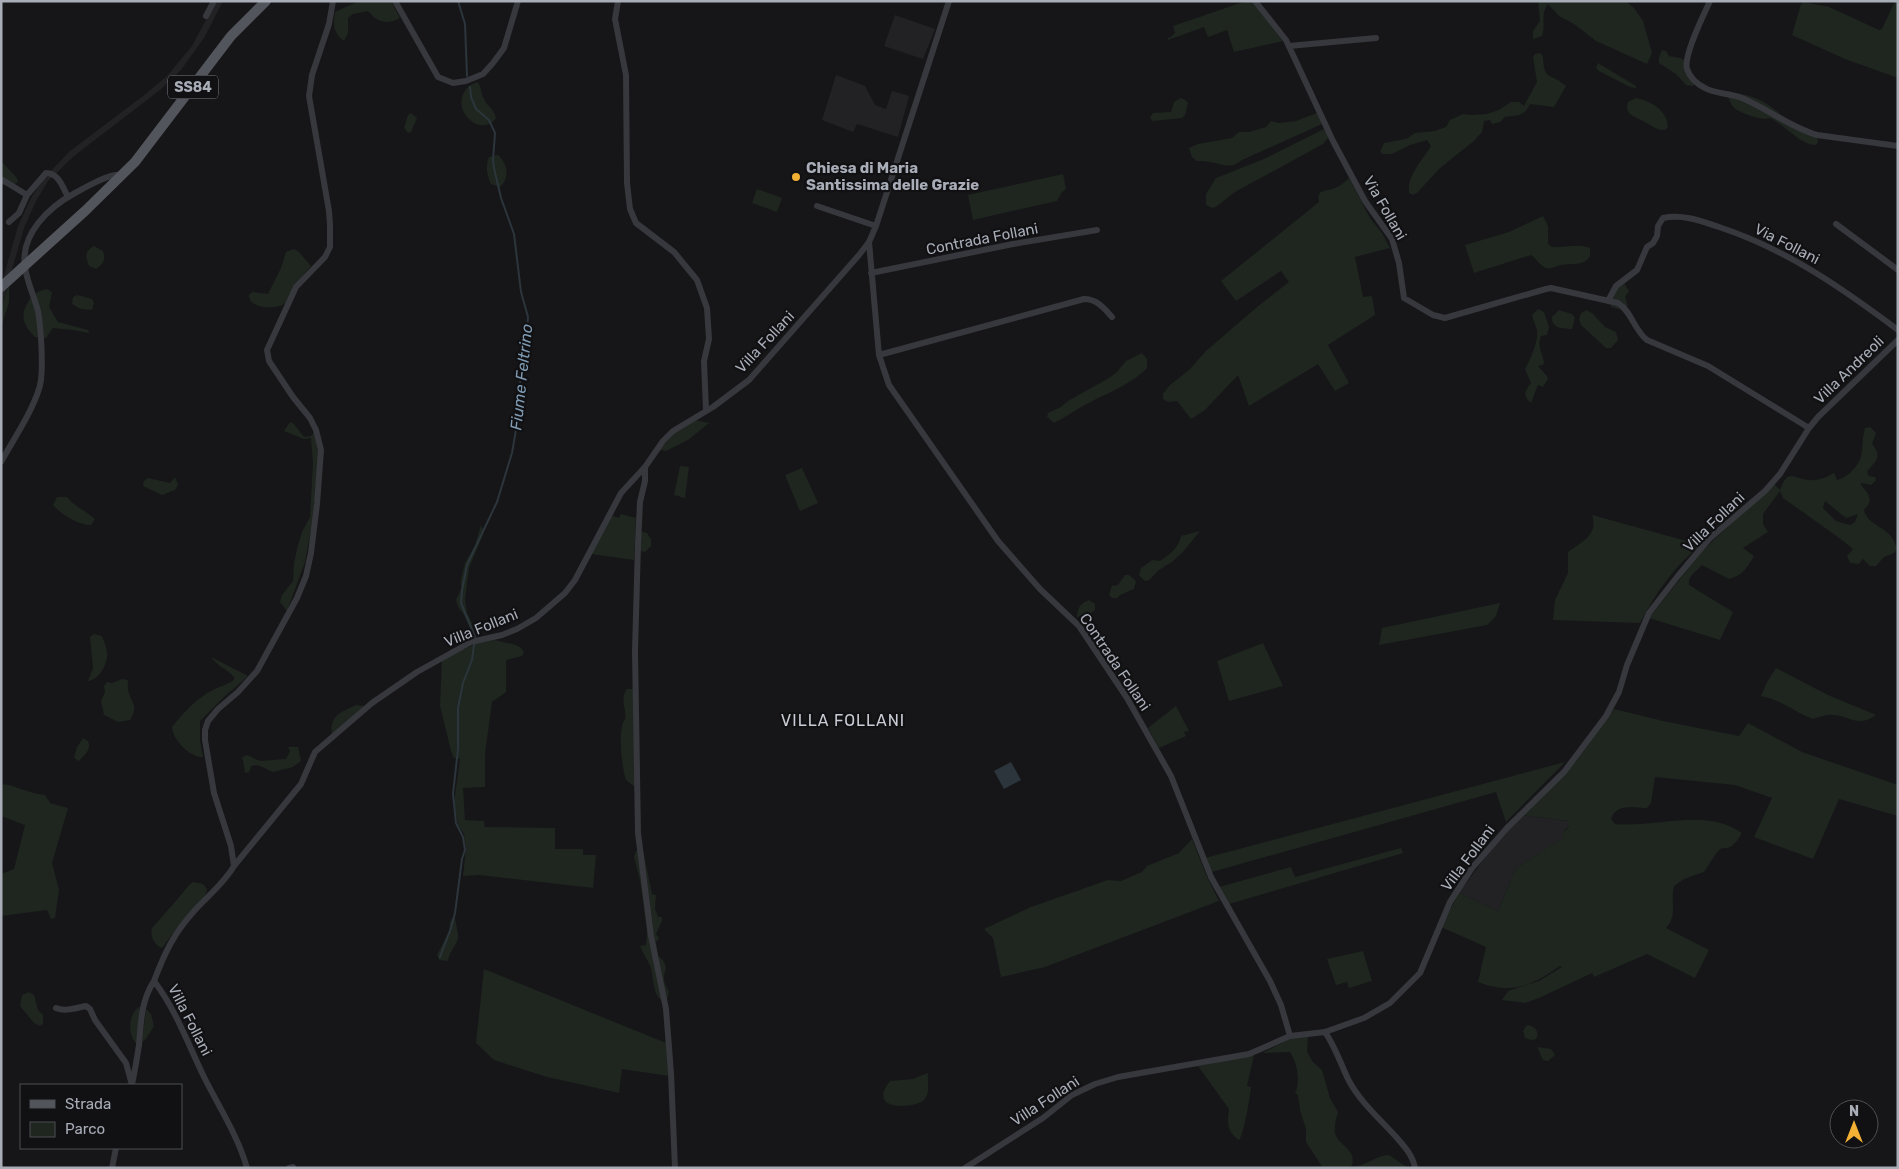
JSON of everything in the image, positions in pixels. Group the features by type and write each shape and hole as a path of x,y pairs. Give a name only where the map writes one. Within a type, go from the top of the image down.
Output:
{"main road":[{"name":"SS84","path":"1,287 85,212 136,162 232,36 266,1"}],"street":[{"path":"206,16 214,1"},
{"path":"234,866 231,846 214,792 205,730 208,722 218,709 238,692 256,671 297,598 306,576 311,553 321,450 316,430 310,418 293,397 269,361 267,350 296,288 325,257 330,247 329,211 309,96 312,75 329,24 333,1"},
{"path":"395,1 438,77 452,84 483,74 493,63 504,48 518,1"},
{"path":"618,1 615,19 626,75 627,183 630,209 636,223 674,252 697,280 707,308 710,339 704,361 706,411"},
{"name":"Villa Follani","path":"247,1168 242,1151 184,1031 154,981 166,950 175,935 194,911 228,877 234,866 301,784 315,752 393,687 471,642 502,635 517,629 536,618 556,601 574,580 621,493 645,467 663,441 673,431 706,411 749,380 869,242 876,226 949,1"},
{"name":"Via Follani","path":"1256,1 1289,46 1333,141 1365,201 1392,239 1399,263 1404,298 1433,315 1445,318 1551,288 1618,303 1625,308 1639,334 1647,340 1708,366 1809,428"},
{"path":"1710,1 1690,50 1686,68 1693,80 1707,90 1742,98 1804,131 1817,135 1898,146"},
{"path":"1289,46 1376,38"},
{"path":"9,222 19,213 27,195 44,174 49,173 57,178 68,197"},
{"path":"1,462 36,398 41,381 38,312 24,264 26,244 45,215 68,197 112,175 122,175"},
{"path":"1,179 27,195"},
{"path":"816,206 876,226"},
{"name":"Via Follani","path":"1608,301 1616,286 1637,270 1647,247 1653,243 1657,236 1658,226 1663,218 1681,217 1696,219 1739,234 1795,260 1824,276 1898,330"},
{"path":"1836,224 1898,270"},
{"name":"Contrada Follani","path":"871,273 1013,244 1097,230"},
{"name":"Contrada Follani","path":"869,242 879,355 889,385 998,541 1040,589 1079,626 1131,706 1172,779 1211,877 1270,981 1281,1005 1290,1036"},
{"path":"879,355 1084,300 1092,300 1102,306 1112,318"},
{"name":"Villa Andreoli","path":"1818,417 1898,340"},
{"name":"Villa Follani","path":"964,1168 1043,1118 1072,1095 1095,1084 1118,1077 1249,1054 1290,1036 1325,1032 1364,1018 1390,1002 1420,973 1450,902 1472,868 1507,828 1564,772 1606,716 1619,692 1649,613 1710,539 1765,491 1780,474 1818,417"},
{"path":"645,467 645,481 640,502 635,642 638,833 651,936 666,1009 675,1168"},
{"path":"132,1084 139,1045 141,1013 154,981"},
{"path":"56,1008 58,1010 70,1010 86,1006 90,1009 95,1020 126,1063 132,1084"},
{"path":"1325,1032 1334,1045 1349,1081 1405,1147 1414,1161 1415,1168"},
{"path":"112,1168 116,1149"},
{"path":"289,1168 293,1167"}],"shaded area":[{"path":"216,1 223,1 204,38 181,70 160,90 74,156 48,181 36,201 24,228 1,308 1,286 18,226 31,198 44,178 70,151 167,76 192,46"},
{"path":"895,15 935,29 923,59 884,46"},
{"path":"836,75 865,86 875,105 886,109 892,91 909,96 898,137 857,124 853,132 822,120"},
{"path":"1011,762 1021,780 1004,789 994,771"},
{"path":"1523,815 1569,821 1570,825 1564,831 1564,838 1516,868 1498,911 1459,893 1492,848"}],"green space":[{"path":"359,1 391,1 400,18 391,22 383,22 375,18 368,11 353,14 348,18 348,33 344,41 338,35 335,28 335,12"},
{"path":"1246,1 1252,1 1283,41 1234,52 1227,30 1208,37 1204,27 1168,40 1175,33 1173,26"},
{"path":"1538,1 1626,1 1634,8 1643,21 1652,53 1647,64 1596,41 1574,24 1559,16 1548,4 1544,12 1542,36 1533,39 1533,31 1540,21"},
{"path":"1895,1 1898,1 1898,78 1845,59 1792,35 1801,4 1804,2 1829,7 1879,30 1882,29"},
{"path":"1662,50 1666,51 1669,56 1686,61 1695,83 1693,86 1686,85 1676,74 1659,63"},
{"path":"1540,53 1543,56 1546,73 1566,86 1554,107 1530,104 1523,113 1505,117 1500,122 1492,124 1490,120 1484,121 1482,132 1474,141 1440,168 1417,193 1413,195 1409,193 1410,180 1431,146 1427,140 1410,145 1392,154 1383,154 1380,152 1384,143 1406,139 1415,133 1435,131 1446,127 1450,120 1463,114 1487,114 1499,110 1511,102 1519,102 1524,106 1537,82 1533,57 1535,54"},
{"path":"1598,63 1636,86 1636,88 1630,87 1599,71 1596,68"},
{"path":"477,82 480,85 484,100 494,112 496,118 490,124 476,124 464,113 462,96 470,85"},
{"path":"1739,94 1763,101 1797,126 1817,134 1818,143 1815,145 1803,141 1769,118 1758,118 1737,110 1732,106 1728,97"},
{"path":"1181,98 1188,103 1185,115 1182,118 1153,121 1150,118 1153,113 1171,112 1174,102"},
{"path":"1636,98 1647,101 1661,111 1667,121 1668,127 1665,130 1653,127 1631,115 1627,110 1628,102"},
{"path":"411,113 417,118 411,132 408,133 404,128 408,115"},
{"path":"1317,113 1322,124 1233,165 1197,161 1192,157 1189,148 1198,144 1232,138 1239,132 1249,132 1266,127 1271,121 1279,123 1296,121"},
{"path":"1324,129 1329,137 1323,144 1235,192 1217,206 1213,208 1206,205 1206,194 1216,178 1264,159"},
{"path":"498,155 506,167 505,179 500,187 491,184 487,171 489,157"},
{"path":"2,162 17,178 18,182 13,185 1,185"},
{"path":"1063,174 1066,189 1057,201 973,220 968,195"},
{"path":"1349,178 1370,218 1382,233 1390,248 1355,257 1363,297 1372,296 1375,315 1328,345 1349,383 1335,391 1318,364 1249,406 1238,375 1205,410 1191,419 1177,401 1168,402 1163,399 1163,394 1170,385 1189,370 1206,351 1289,282 1281,271 1236,301 1221,281 1319,202 1318,198 1321,192 1337,187"},
{"path":"757,189 782,198 777,212 752,203"},
{"path":"1543,216 1548,226 1548,244 1552,247 1581,246 1590,248 1590,254 1585,261 1548,268 1542,266 1531,255 1474,273 1465,245 1509,232"},
{"path":"94,246 103,251 104,257 102,263 96,269 89,266 86,257 87,252"},
{"path":"294,249 311,266 293,288 287,301 277,307 258,306 253,303 249,295 252,292 268,294 281,268 286,252"},
{"path":"1624,283 1629,291 1625,297 1628,306 1619,309 1611,307 1609,296"},
{"path":"9,284 9,302 1,328 1,308"},
{"path":"47,289 52,292 49,307 58,322 88,330 89,333 53,328 46,338 35,337 24,321 25,307 34,295"},
{"path":"77,295 92,299 94,303 92,310 81,309 72,304 73,297"},
{"path":"1538,309 1544,312 1549,327 1547,335 1541,336 1540,346 1544,362 1543,365 1538,366 1548,379 1543,387 1538,385 1531,403 1525,395 1531,383 1525,369 1537,339 1537,331 1532,315"},
{"path":"1559,310 1572,314 1575,318 1572,329 1561,328 1553,324 1552,317"},
{"path":"1586,310 1592,313 1605,327 1616,332 1618,340 1611,348 1606,348 1581,325 1579,319 1581,313"},
{"path":"1142,353 1147,359 1147,368 1140,375 1054,423 1047,417 1048,413 1109,378 1126,361"},
{"path":"695,420 709,423 688,440 666,451 660,450 674,433"},
{"path":"290,422 294,424 304,437 311,436 314,432 320,459 305,562 287,611 280,602 282,595 293,581 298,545 310,517 313,463 311,438 304,439 284,431"},
{"path":"1870,427 1876,433 1872,444 1878,456 1867,472 1869,476 1875,477 1876,480 1871,485 1861,483 1870,500 1864,510 1871,521 1890,535 1897,549 1894,553 1884,557 1876,566 1870,566 1863,559 1859,564 1850,563 1847,556 1853,549 1783,498 1780,491 1763,514 1763,524 1768,532 1743,548 1754,556 1744,570 1729,579 1702,565 1690,579 1689,585 1733,612 1720,640 1649,618 1703,550 1774,484 1780,490 1785,479 1791,476 1814,480 1834,473 1837,480 1848,474 1860,460 1865,428","holes":["1825,501 1846,518 1858,514 1855,522 1850,525 1836,521 1823,508"]},
{"path":"680,466 689,467 685,498 674,495"},
{"path":"802,468 818,503 800,511 785,475"},
{"path":"175,477 178,485 175,490 162,495 143,486 144,481 148,478 170,483"},
{"path":"57,497 67,497 73,504 95,519 91,525 70,519 61,512 53,505"},
{"path":"621,514 636,518 634,560 591,554 610,515 619,518"},
{"path":"1592,515 1701,545 1666,581 1640,623 1553,620 1555,600 1568,573 1568,552 1591,533 1594,522"},
{"path":"481,525 484,532 469,568 465,599 467,613 473,625 475,638 456,600 461,589 461,579 465,563 475,545"},
{"path":"640,531 647,533 651,539 651,546 645,552 640,551"},
{"path":"1200,531 1182,553 1149,580 1145,581 1139,575 1141,568 1152,560 1160,561 1176,548 1181,536"},
{"path":"1125,575 1129,575 1136,581 1134,589 1117,598 1112,598 1109,595 1112,586 1118,585"},
{"path":"1089,600 1095,604 1095,610 1087,616 1077,617 1080,606"},
{"path":"1500,603 1496,616 1487,625 1379,645 1382,628"},
{"path":"94,634 102,636 107,657 101,672 95,678 88,681 93,668 90,637"},
{"path":"496,640 519,646 524,652 522,656 506,660 506,692 492,702 485,754 485,787 463,788 465,820 484,821 485,827 555,828 555,849 583,849 583,855 596,855 593,888 479,875 463,876 466,849 464,834 458,825 454,802 460,759 454,758 451,751 440,706 442,659 478,643"},
{"path":"1263,643 1283,686 1229,701 1217,661"},
{"path":"211,657 248,676 200,721 200,741 203,757 198,757 183,747 175,737 172,727 196,701 207,693 234,680 231,674"},
{"path":"1776,668 1828,695 1876,715 1864,721 1830,715 1813,719 1775,700 1761,696"},
{"path":"122,679 128,680 128,690 134,709 130,720 118,722 104,715 101,701 105,692 104,686 107,682 112,683"},
{"path":"627,689 634,689 636,788 626,780 621,753 621,732 625,719 623,700"},
{"path":"356,705 364,706 332,736 332,723 334,719"},
{"path":"1176,706 1189,731 1184,732 1186,736 1159,748 1148,728"},
{"path":"1614,709 1739,736 1748,723 1802,752 1898,785 1898,816 1839,799 1813,859 1754,837 1772,798 1735,785 1655,777 1651,803 1647,808 1621,808 1613,814 1611,819 1615,824 1680,820 1712,821 1728,825 1742,833 1729,848 1722,848 1717,852 1704,872 1684,879 1674,886 1673,913 1670,923 1666,928 1709,950 1695,978 1647,954 1594,977 1592,973 1525,1003 1502,1000 1508,991 1539,981 1562,967 1560,966 1540,979 1521,986 1501,988 1490,986 1478,982 1486,947 1441,927 1459,893 1498,911 1516,868 1563,838 1562,834 1569,827 1569,821 1523,815 1566,772"},
{"path":"83,738 88,741 89,747 79,761 74,758 77,747"},
{"path":"288,747 298,747 301,761 293,767 273,772 254,765 251,766 249,772 245,773 241,758 247,755 260,761 286,759 290,751"},
{"path":"1565,762 1506,822 1496,792 1212,872 1205,858"},
{"path":"4,784 45,795 50,803 68,808 52,863 59,890 55,918 51,919 47,910 1,916 1,874 14,869 25,825 1,816 1,786"},
{"path":"1192,839 1219,901 1045,967 1001,977 993,938 984,929 1031,907 1108,880 1121,881 1142,872 1147,866 1179,853"},
{"path":"1401,848 1403,853 1229,904 1219,887 1291,867 1295,877"},
{"path":"643,850 652,894 656,895 655,909 658,917 662,917 656,934 659,938 656,942 658,956 663,960 666,967 664,980 669,992 666,1003 661,1001 656,993 651,968 640,946 646,945 647,931 640,880 634,857 636,851"},
{"path":"193,882 203,884 207,889 206,894 162,948 159,947 152,937 152,928"},
{"path":"455,917 457,941 448,961 439,960 437,955 449,931 450,922"},
{"path":"1363,951 1372,981 1349,988 1347,982 1336,985 1327,959"},
{"path":"484,969 666,1043 669,1076 622,1069 619,1093 547,1077 494,1060 476,1043"},
{"path":"29,992 34,995 38,1010 43,1015 43,1024 40,1026 34,1023 20,1006 22,995"},
{"path":"142,1007 137,1044 130,1031 130,1025 135,1010"},
{"path":"146,1009 151,1014 154,1026 142,1042"},
{"path":"1527,1025 1536,1030 1536,1039 1525,1038 1523,1031"},
{"path":"1308,1036 1307,1052 1313,1062 1322,1070 1330,1098 1338,1112 1335,1133 1352,1156 1351,1167 1362,1165 1384,1155 1389,1155 1408,1168 1323,1168 1306,1142 1306,1129 1298,1095 1295,1093 1298,1083 1296,1066 1290,1052 1262,1053 1292,1038"},
{"path":"1537,1047 1551,1049 1555,1055 1548,1061 1543,1060"},
{"path":"1254,1055 1247,1086 1251,1087 1248,1107 1239,1140 1232,1134 1229,1127 1229,1109 1198,1066"},
{"path":"928,1073 927,1094 920,1103 895,1106 884,1099 884,1091 890,1081 913,1079"}],"waterway":[{"name":"Fiume Feltrino","path":"458,1 465,24 467,76"},
{"name":"Fiume Feltrino","path":"470,87 471,97 476,109 489,120 495,133 494,168 501,198 514,234 521,292 528,317 526,343 522,358 517,424 512,453 497,502 467,565 462,590 461,603 475,637"},
{"name":"Fiume Feltrino","path":"440,957 455,913 462,859 465,850 463,837 456,823 453,794 458,749 458,708 463,683 472,660 474,645"}],"place":[{"name":"Chiesa di Maria Santissima delle Grazie","path":"796,177"}],"district":[{"name":"VILLA FOLLANI","path":"843,720"}]}
